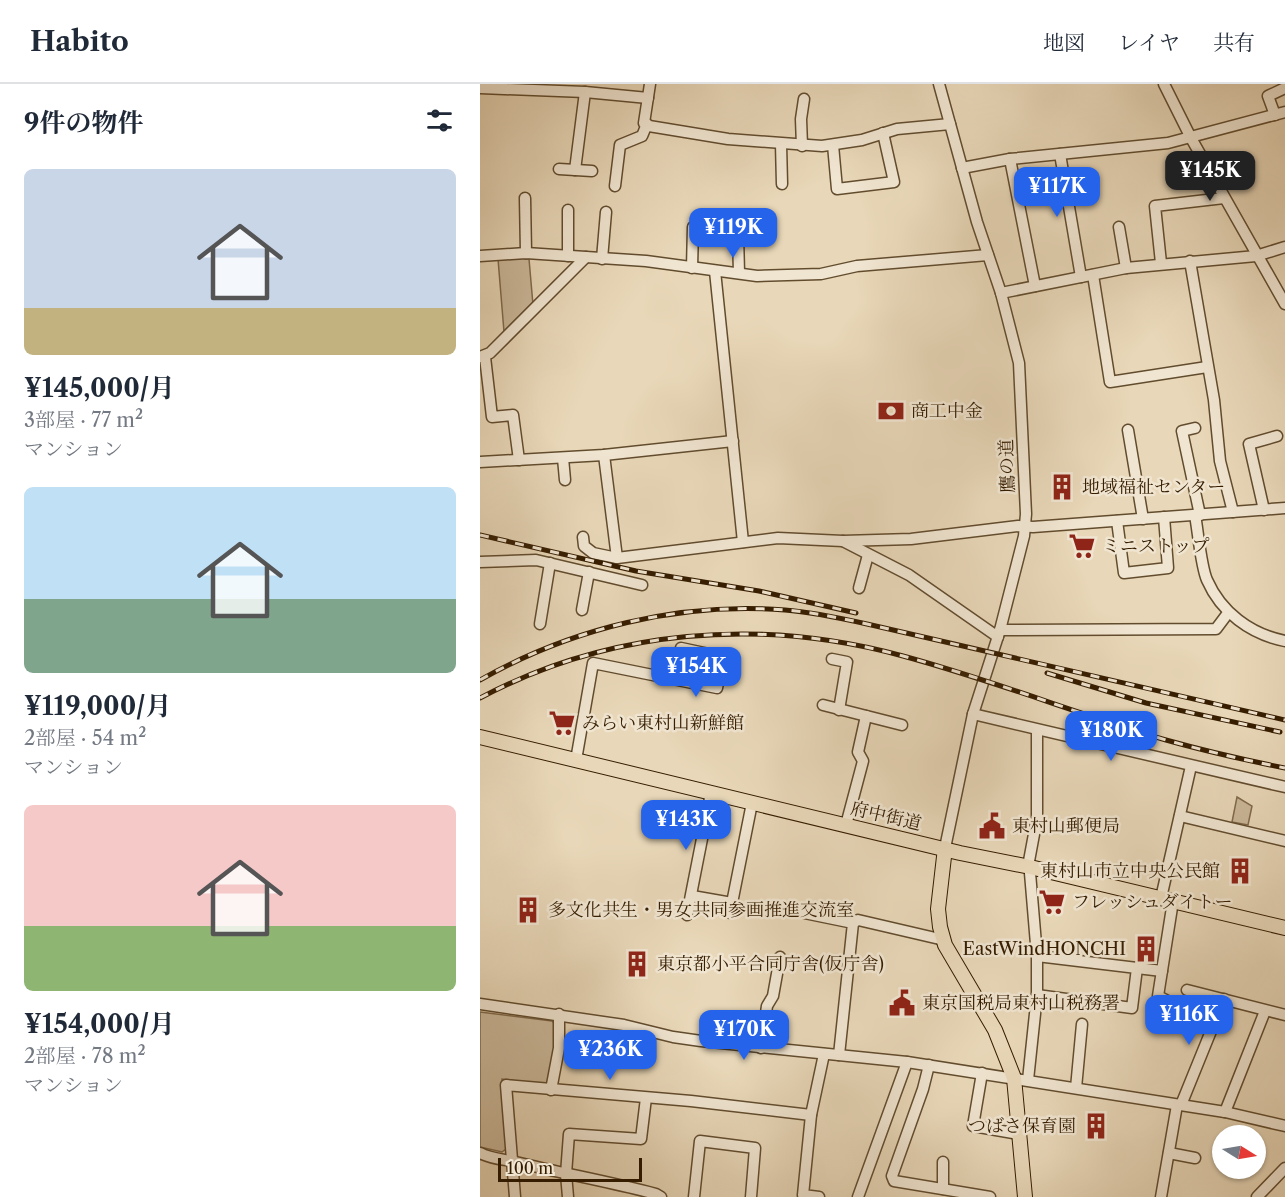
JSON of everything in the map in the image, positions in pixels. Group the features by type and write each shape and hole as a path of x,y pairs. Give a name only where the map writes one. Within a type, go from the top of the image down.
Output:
{"main road":[{"name":"府中街道","path":"480,739 1285,928"},
{"path":"945,849 938,909 944,940 995,1030 1014,1078 1025,1197"}],"street":[{"path":"650,84 644,123 728,139 802,146 833,145 897,129 950,124"},
{"name":"鷹の道","path":"939,84 1019,363 1025,526 999,633 973,714 945,849"},
{"path":"1164,84 1191,138 1285,304"},
{"path":"480,88 585,92 612,89 648,98"},
{"path":"962,168 1010,159 1168,143 1191,138 1280,114 1268,96 1285,88"},
{"path":"575,170 585,92"},
{"path":"802,146 801,119 804,99"},
{"path":"615,186 620,145 642,136 647,124"},
{"path":"833,145 837,189 894,182 883,134"},
{"path":"781,144 782,184"},
{"path":"1060,154 1081,277"},
{"path":"1010,159 1035,286"},
{"path":"559,169 592,171"},
{"path":"525,198 526,253"},
{"path":"1161,263 1155,206 1224,198"},
{"path":"568,210 568,256"},
{"path":"602,259 606,212"},
{"path":"692,268 693,227"},
{"path":"1119,227 1125,268"},
{"path":"738,235 739,273"},
{"path":"1001,294 1125,268 1256,256 1285,247"},
{"path":"480,256 526,253 646,261 757,276 821,274 857,266 988,255"},
{"path":"519,460 513,415 492,417 482,357 586,257"},
{"path":"1190,261 1214,400 1220,461 1233,512"},
{"path":"715,271 743,542"},
{"path":"1093,275 1110,382 1207,367"},
{"path":"1195,428 1182,431 1206,579 1228,613 1248,628 1285,641"},
{"path":"1128,430 1143,519"},
{"path":"1264,510 1249,444 1277,436"},
{"path":"480,462 604,455 732,441"},
{"path":"604,455 617,558"},
{"path":"563,458 565,480"},
{"path":"583,537 584,546 594,553 617,558 743,542 804,538 911,539 1025,526 1285,508"},
{"path":"1117,521 1124,573 1168,568 1164,517"},
{"path":"843,540 909,576 999,633 1216,629 1228,613"},
{"path":"859,588 868,555"},
{"path":"480,562 536,560 642,585"},
{"path":"540,624 550,563"},
{"path":"582,610 589,572"},
{"path":"576,760 593,663 717,688 723,657 681,648 675,679"},
{"path":"832,659 847,662 839,710"},
{"path":"823,705 903,725"},
{"path":"973,714 1285,786"},
{"path":"846,825 863,761 858,752 867,716"},
{"path":"1028,1080 1037,995 1038,956 1029,861 1037,818 1037,730"},
{"path":"1175,1005 1158,996 1167,899 1180,816 1191,766"},
{"path":"687,915 711,792"},
{"path":"692,896 731,908 752,803"},
{"path":"1180,816 1285,841"},
{"path":"775,907 853,922 858,920 944,940"},
{"path":"839,1055 853,922"},
{"path":"1038,956 1162,971"},
{"path":"761,1048 767,1006 773,996 780,957"},
{"path":"1037,995 1132,1008 1137,968"},
{"path":"1187,990 1285,1015"},
{"path":"1161,1197 1179,1105 1224,999"},
{"path":"480,1004 560,1014 624,1025 673,1037 907,1062 1028,1080 1225,1112 1285,1126"},
{"path":"1225,1112 1266,1011"},
{"path":"551,1090 559,1048 560,1014"},
{"path":"1076,1088 1082,1024"},
{"path":"819,1197 803,1196 811,1115 824,1054"},
{"path":"858,1197 907,1062"},
{"path":"929,1065 923,1089 892,1176 894,1181 990,1197"},
{"path":"982,1074 974,1126 1019,1134"},
{"path":"515,1197 506,1085 811,1115"},
{"path":"568,1197 566,1174 569,1134 641,1139 646,1098"},
{"path":"694,1197 700,1141 755,1148 751,1197"},
{"path":"480,1153 501,1160 605,1180 661,1197"},
{"path":"1168,1153 1196,1158"},
{"path":"943,1162 943,1189"},
{"path":"1257,1197 1285,1168"}],"shaded area":[{"path":"498,259 529,259 533,305 504,332"},
{"path":"1237,797 1252,806 1248,825 1232,822"},
{"path":"480,1012 552,1021 555,1024 556,1043 549,1082 545,1085 502,1079 506,1149 502,1152 480,1147"}],"railway":[{"path":"480,535 636,571 759,591 856,613"},
{"path":"480,680 552,646 627,622 706,610 785,610 857,622 1285,720"},
{"path":"480,698 530,675 581,657 634,644 687,636 741,634 795,636 849,644 903,656 1166,740 1285,768"},
{"path":"1047,673 1146,703 1280,732"}],"place":[{"name":"商工中金","path":"891,411"},
{"name":"地域福祉センター","path":"1062,487"},
{"name":"ミニストップ","path":"1082,546"},
{"name":"みらい東村山新鮮館","path":"562,723"},
{"name":"東村山郵便局","path":"992,826"},
{"name":"東村山市立中央公民館","path":"1240,871"},
{"name":"フレッシュダイトー","path":"1052,902"},
{"name":"多文化共生・男女共同参画推進交流室","path":"528,910"},
{"name":"EastWindHONCHI","path":"1146,949"},
{"name":"東京都小平合同庁舎(仮庁舎)","path":"637,964"},
{"name":"東京国税局東村山税務署","path":"902,1003"},
{"name":"つばさ保育園","path":"1096,1126"}]}
